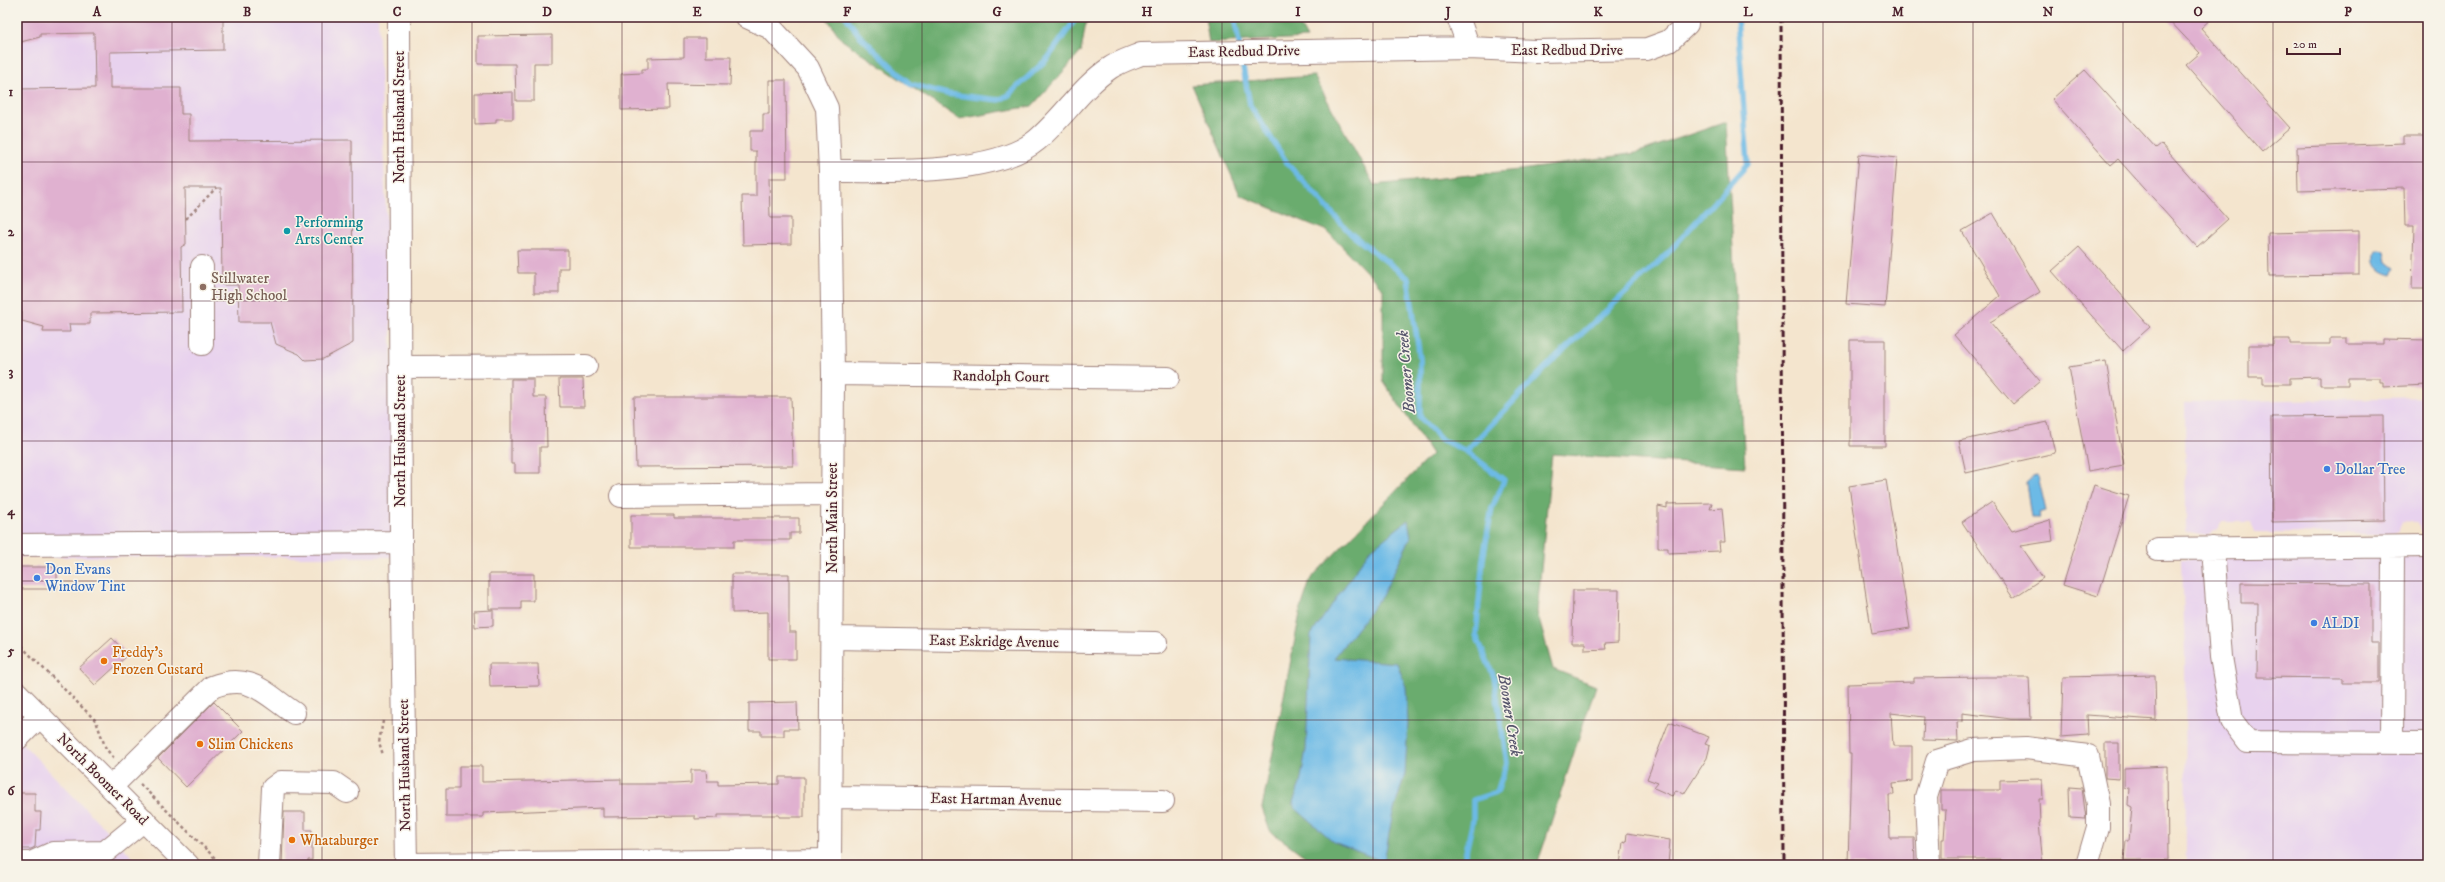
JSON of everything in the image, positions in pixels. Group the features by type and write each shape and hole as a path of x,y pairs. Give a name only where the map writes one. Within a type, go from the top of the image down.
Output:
{"street":[{"name":"North Husband Street","path":"399,17 401,542 406,864"},
{"name":"North Main Street","path":"747,17 771,28 808,68 826,108 830,170 833,374 830,863"},
{"path":"1458,17 1469,48"},
{"name":"East Redbud Drive","path":"830,170 920,171 1006,158 1036,140 1066,109 1111,67 1141,54 1469,48 1535,51 1647,49 1669,41 1687,21"},
{"path":"202,267 202,344"},
{"path":"400,367 586,366"},
{"name":"Randolph Court","path":"833,374 1168,378"},
{"path":"621,496 832,494"},
{"path":"17,545 401,542"},
{"path":"2158,549 2428,546"},
{"path":"2392,743 2393,547"},
{"path":"2213,548 2221,657 2232,721 2248,742 2428,743"},
{"name":"East Eskridge Avenue","path":"832,638 1156,643"},
{"path":"111,787 212,687 227,681 249,682 294,713"},
{"name":"North Boomer Road","path":"17,693 188,865"},
{"path":"17,739 40,716"},
{"path":"1929,865 1926,797 1937,761 1973,750 2026,748 2088,756 2098,804 2098,827 2087,865"},
{"path":"268,865 273,788 281,782 334,783 347,792"},
{"name":"East Hartman Avenue","path":"830,797 1163,801"},
{"path":"17,863 31,863 53,853 105,852 144,820"},
{"path":"406,864 830,863"}],"path":[{"path":"186,219 216,188"}],"shaded area":[{"name":"Stillwater High School","path":"17,17 378,17 400,557 17,557"},
{"path":"2428,397 2428,533 2423,533 2417,522 2401,521 2399,530 2389,534 2255,533 2251,522 2222,522 2217,530 2207,536 2186,532 2185,402"},
{"path":"2428,555 2428,865 2186,865 2185,655 2182,559"},
{"path":"17,738 140,865 17,865"}],"green space":[{"path":"826,17 1087,17 1081,52 1032,106 959,119 842,40"},
{"path":"1205,17 1295,17 1307,38 1209,43"},
{"path":"1314,76 1374,185 1528,169 1636,153 1726,122 1745,467 1552,454 1537,612 1553,669 1596,686 1537,865 1317,865 1270,831 1262,808 1301,608 1311,578 1432,454 1383,381 1383,289 1327,231 1240,195 1192,85"}],"water":[{"path":"2381,250 2385,252 2387,262 2395,268 2392,275 2380,270 2376,264 2376,251"},
{"path":"2038,476 2046,511 2039,513 2040,518 2031,518 2026,483 2033,477"},
{"path":"1408,520 1411,537 1382,596 1334,658 1397,663 1406,687 1408,723 1405,774 1392,817 1384,862 1334,842 1295,808 1293,802 1300,784 1306,749 1311,635 1369,551"}],"building":[{"path":"17,17 223,17 223,50 110,52 110,88 181,88 181,114 189,114 189,141 352,140 353,343 323,359 305,360 299,354 276,344 270,322 239,322 238,285 222,285 221,188 185,188 186,244 181,247 182,312 90,313 90,324 69,324 70,332 43,332 44,327 22,321 22,312 17,312 17,89 95,88 94,33 40,34 40,37 17,43"},
{"path":"2166,17 2213,17 2201,28 2290,128 2262,152 2186,65 2200,53"},
{"path":"552,35 552,63 534,63 534,101 516,101 515,64 478,64 478,36"},
{"path":"684,38 706,38 706,57 731,57 730,85 668,84 669,109 621,110 621,74 642,73 642,69 648,69 648,58 684,57"},
{"path":"2085,70 2156,148 2161,144 2228,219 2197,247 2118,159 2111,165 2052,99"},
{"path":"769,80 786,80 787,178 769,178 770,218 791,218 791,244 743,245 742,196 756,196 756,151 750,151 750,131 763,131 763,114 769,114"},
{"path":"513,92 513,119 496,119 496,123 475,124 475,93"},
{"path":"2403,136 2428,136 2427,289 2412,289 2414,226 2405,226 2404,188 2298,191 2297,147 2403,143"},
{"path":"1859,154 1897,158 1885,307 1846,304"},
{"path":"1993,213 2040,292 1990,322 2040,381 2013,404 1954,335 2000,296 1962,231"},
{"path":"2359,231 2359,275 2269,276 2268,233"},
{"path":"2079,247 2150,327 2123,351 2052,271"},
{"path":"517,250 568,250 568,268 559,268 559,293 534,293 534,273 518,273"},
{"path":"2330,338 2347,338 2347,344 2383,344 2383,339 2428,340 2428,385 2383,387 2383,382 2380,382 2380,378 2348,378 2348,385 2320,385 2320,377 2290,378 2290,384 2263,384 2263,377 2249,377 2249,345 2273,345 2273,339 2290,339 2290,344 2330,344"},
{"path":"1850,340 1885,340 1885,446 1850,446"},
{"path":"2106,361 2124,465 2088,471 2069,367"},
{"path":"511,379 533,379 533,397 546,397 547,447 540,447 540,473 515,473 515,464 511,464"},
{"path":"559,379 583,379 584,407 560,407"},
{"path":"634,397 791,397 793,466 636,467"},
{"name":"Dollar Tree","path":"2383,416 2384,520 2272,522 2271,417"},
{"path":"2048,422 2055,453 1966,473 1959,441"},
{"path":"1886,480 1910,628 1872,634 1849,486"},
{"path":"2094,485 2129,496 2098,596 2063,585"},
{"path":"1992,502 2012,531 2050,520 2053,541 2021,546 2043,578 2013,598 1962,522"},
{"path":"1712,503 1710,509 1722,508 1725,542 1719,542 1720,551 1668,553 1668,548 1658,548 1658,506 1667,508 1667,504"},
{"path":"631,515 674,515 674,518 799,518 799,533 790,533 790,540 734,540 734,547 631,547"},
{"name":"Don Evans Window Tint","path":"17,567 57,567 57,589 17,589"},
{"path":"489,574 534,574 534,601 521,601 521,609 489,609"},
{"path":"732,574 789,574 789,632 796,632 796,659 768,659 768,612 732,613"},
{"name":"ALDI","path":"2241,583 2371,584 2371,643 2379,643 2379,683 2343,683 2343,678 2257,677 2258,603 2241,603"},
{"path":"1573,590 1619,590 1618,642 1605,643 1606,649 1585,650 1585,643 1572,643"},
{"path":"493,610 493,626 475,627 474,611"},
{"name":"Freddy's Frozen Custard","path":"112,638 128,655 95,685 79,668"},
{"path":"489,664 538,664 539,686 490,687"},
{"path":"2155,675 2156,720 2087,715 2088,735 2061,737 2063,677"},
{"path":"2029,677 2031,719 2011,719 1962,713 1962,722 1957,722 1958,741 1923,740 1924,717 1891,713 1893,746 1912,746 1912,781 1893,783 1894,795 1889,795 1890,838 1914,838 1915,865 1848,865 1851,754 1849,754 1848,684 1914,682 1914,678"},
{"name":"Slim Chickens","path":"214,702 243,731 186,787 158,758"},
{"path":"797,702 798,729 784,729 784,736 761,736 761,731 749,731 749,703"},
{"path":"1669,722 1709,737 1705,744 1710,746 1707,758 1684,794 1676,790 1672,796 1654,788 1658,783 1647,779"},
{"path":"2105,743 2119,743 2119,779 2105,778"},
{"path":"459,766 482,766 482,782 621,779 621,784 675,784 691,783 691,770 706,770 707,781 718,781 718,785 779,784 779,777 804,777 804,817 779,817 779,815 718,815 718,818 695,819 695,816 603,817 603,808 483,813 483,817 446,817 446,789 459,789"},
{"path":"2167,766 2168,860 2124,860 2126,841 2129,841 2132,807 2128,805 2129,787 2124,788 2124,768"},
{"path":"2042,779 2043,799 2039,799 2039,823 2043,865 2001,865 2001,859 1942,859 1942,839 1944,839 1946,810 1941,810 1941,790 2000,790 2000,780"},
{"path":"2069,787 2082,788 2086,819 2070,818"},
{"path":"17,793 35,793 35,812 41,812 40,830 36,830 35,847 31,849 17,849"},
{"name":"Whataburger","path":"284,812 305,812 305,830 312,830 312,860 308,860 308,865 282,865"},
{"path":"1627,833 1670,840 1668,865 1620,865 1623,842 1626,843"}],"waterway":[{"name":"Boomer Creek","path":"846,17 859,35 910,84 947,94 999,100 1009,95 1048,58 1077,17"},
{"name":"Boomer Creek","path":"1234,17 1240,48"},
{"path":"1466,451 1546,367 1667,254 1748,164 1737,17"},
{"name":"Boomer Creek","path":"1241,57 1250,105 1287,163 1351,234 1408,278 1420,359 1420,417 1442,440 1466,451 1504,480 1492,508 1483,559 1476,635 1494,677 1507,763 1497,792 1473,800 1473,820 1463,865"}],"railway":[{"path":"1781,17 1784,865"}],"place":[{"name":"Performing Arts Center","path":"287,231"},
{"name":"Stillwater High School","path":"203,287"},
{"name":"Dollar Tree","path":"2327,469"},
{"name":"Don Evans Window Tint","path":"37,578"},
{"name":"ALDI","path":"2314,623"},
{"name":"Freddy's Frozen Custard","path":"104,661"},
{"name":"Slim Chickens","path":"200,744"},
{"name":"Whataburger","path":"292,840"}]}
